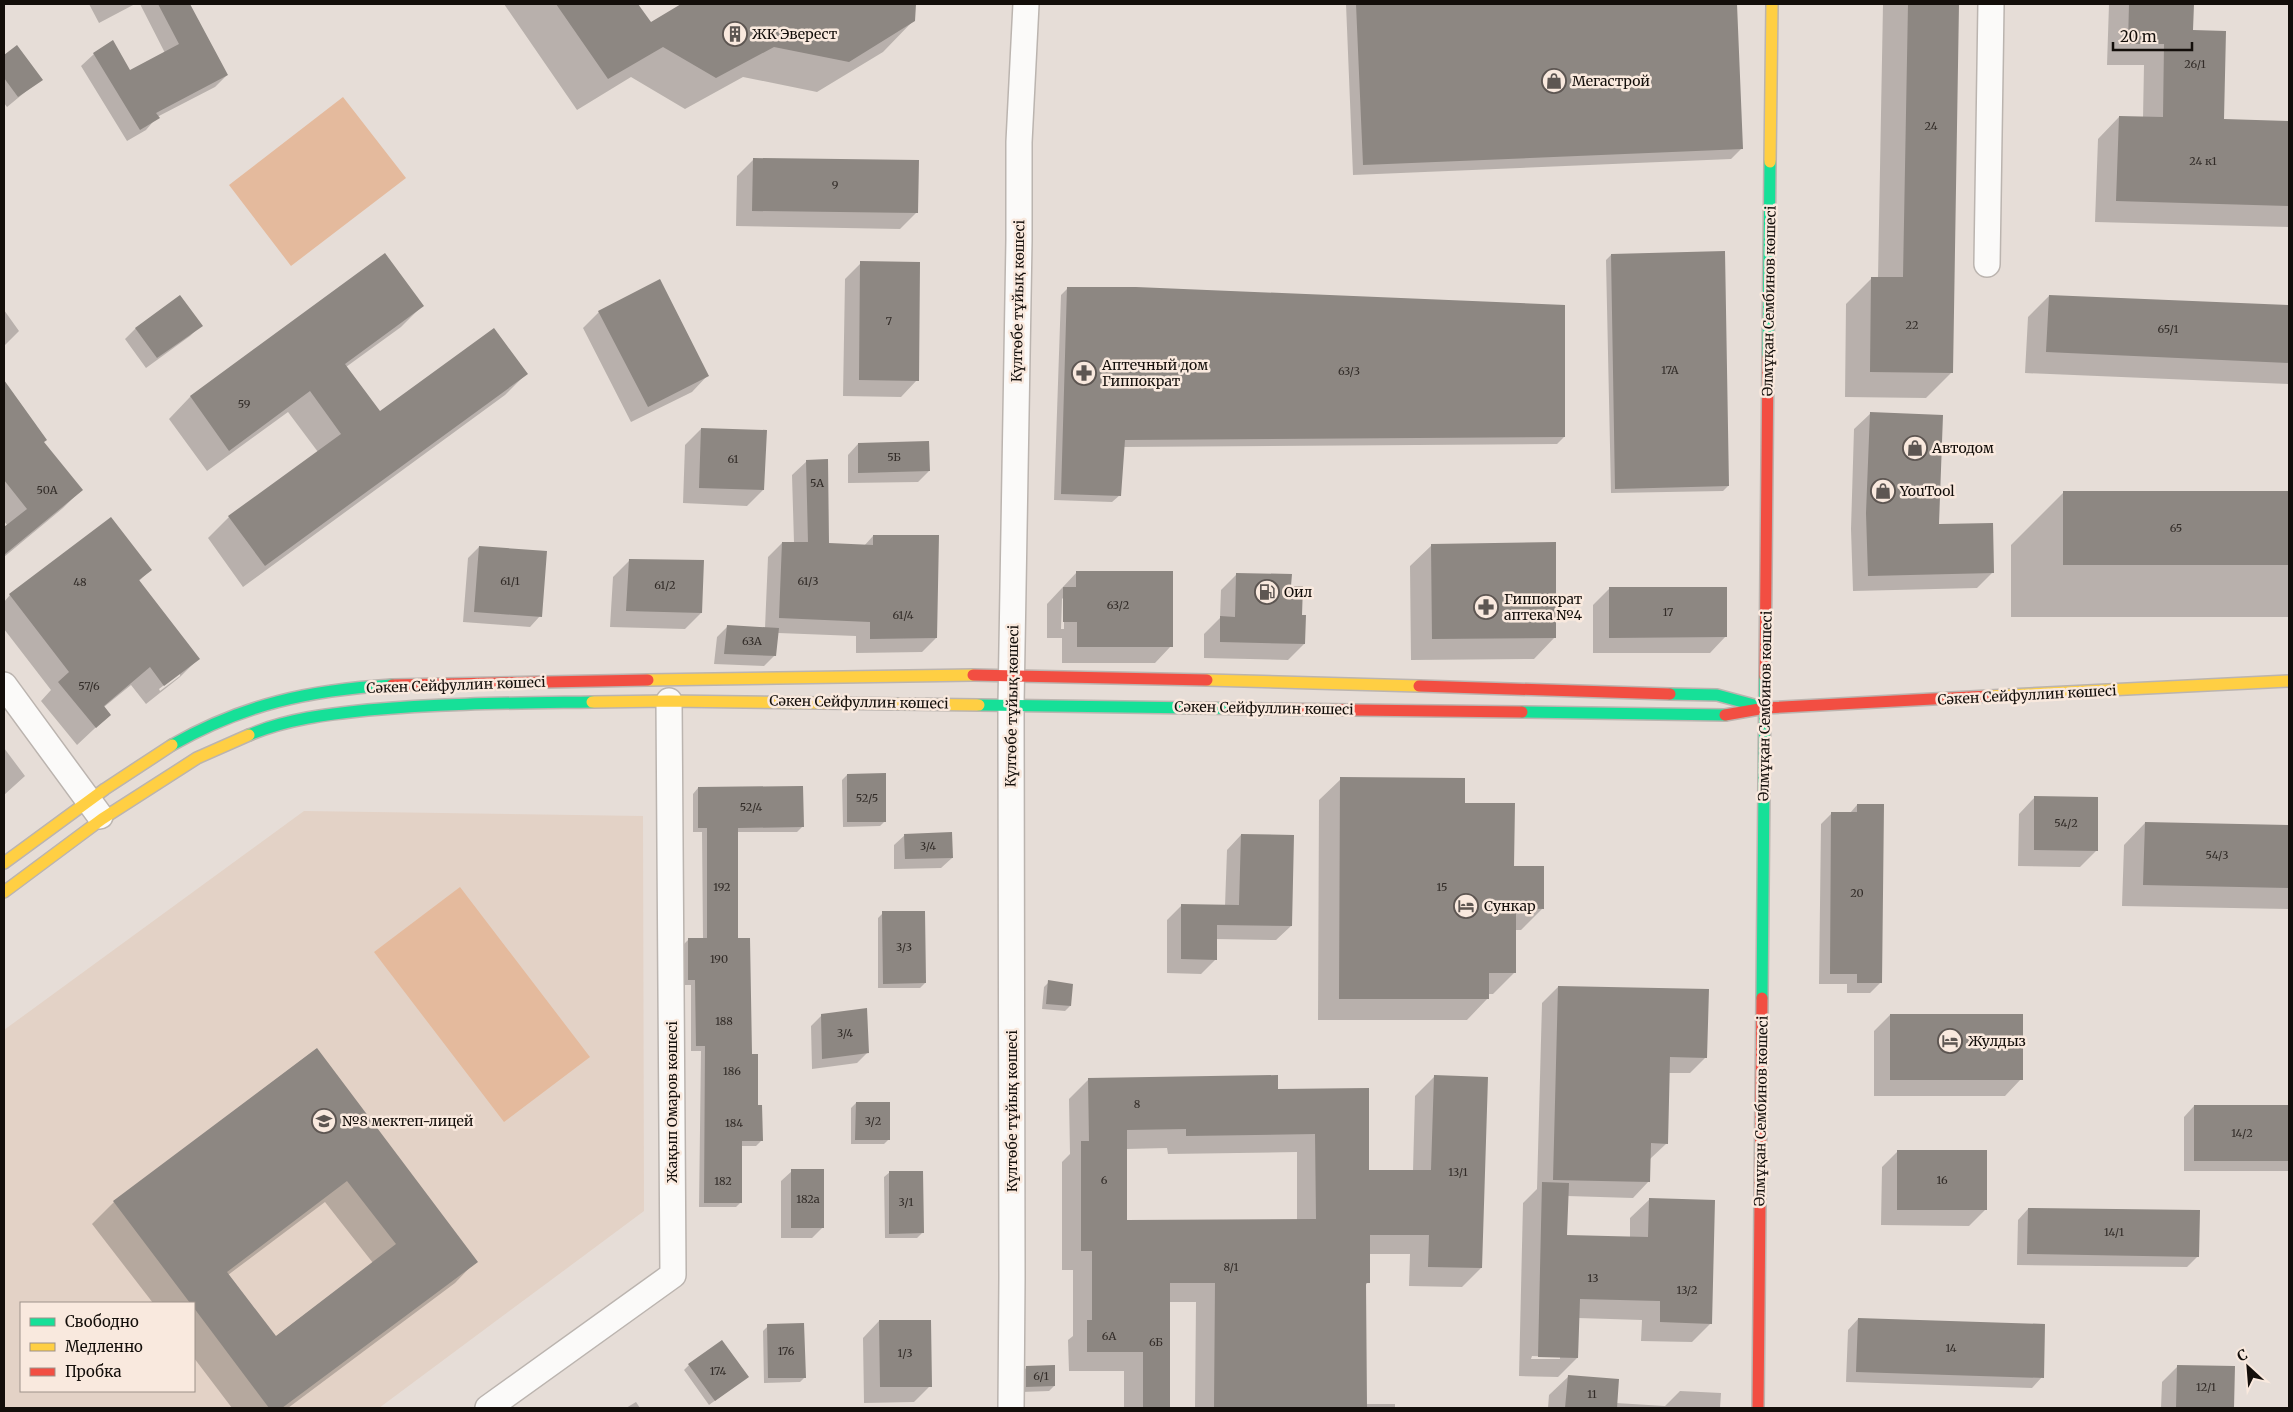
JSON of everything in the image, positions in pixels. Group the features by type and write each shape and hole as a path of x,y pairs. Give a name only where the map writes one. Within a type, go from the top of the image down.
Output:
{"street":[{"name":"Күлтөбе тұйық көшесі","path":"1011,1408 1011,704 1013,674 1019,142 1026,4"},
{"name":"Әлмұқан Сембинов көшесі","path":"1758,1408 1772,4"},
{"path":"1987,264 1991,4"},
{"name":"Сәкен Сейфуллин көшесі","path":"4,892 157,753 220,719 291,697 352,688 426,684 1013,674 1716,695 1765,708"},
{"name":"Сәкен Сейфуллин көшесі","path":"4,863 96,810 196,758 266,728 333,714 422,705 669,701 1011,704 1727,715 1765,708 2289,681"},
{"path":"4,685 96,810"},
{"name":"Жақып Омаров көшесі","path":"504,1404 673,1275 669,701"}],"shaded area":[{"path":"343,97 406,178 291,266 229,185"},
{"name":"№8 мектеп-лицей","path":"304,811 643,816 644,1211 379,1408 4,1408 4,1030"},
{"path":"460,887 590,1057 504,1122 374,952"}],"building":[{"path":"158,4 190,4 228,75 156,113 160,118 140,130 93,53 113,40 130,70 179,44"},
{"name":"ЖК Эверест","path":"556,4 638,4 651,22 681,4 916,4 915,21 849,62 774,47 716,78 663,47 608,79"},
{"path":"1356,4 1737,4 1743,149 1363,165"},
{"path":"1908,4 1959,4 1953,373 1870,372 1871,277 1903,277"},
{"path":"2129,4 2194,4 2193,30 2226,31 2224,119 2289,121 2289,206 2116,201 2119,116 2163,117 2164,44 2128,44"},
{"path":"17,45 43,80 18,97 4,78 4,55"},
{"path":"753,158 919,160 918,213 752,211"},
{"path":"1725,251 1729,486 1615,489 1611,254"},
{"path":"385,253 424,306 345,364 380,411 494,328 528,374 265,566 228,516 341,434 310,391 229,451 190,396"},
{"path":"860,261 920,262 919,381 859,380"},
{"path":"660,279 709,376 648,407 598,311"},
{"path":"1067,287 1136,287 1565,305 1565,437 1125,440 1121,496 1061,494"},
{"path":"180,295 203,326 157,358 135,328"},
{"path":"2049,295 2289,305 2289,363 2046,352"},
{"path":"4,380 47,440 44,442 83,490 4,555 4,527 27,509 4,480"},
{"path":"1870,412 1943,415 1939,524 1993,523 1994,573 1868,576 1866,513"},
{"path":"701,428 767,430 764,490 699,488"},
{"path":"929,441 930,471 858,473 858,443"},
{"path":"828,459 829,543 873,545 873,535 939,535 937,638 870,639 870,622 779,618 782,542 808,542 806,460"},
{"path":"2063,491 2289,491 2289,565 2063,565"},
{"path":"111,517 152,570 139,580 200,659 164,686 150,667 104,706 111,715 96,728 58,682 69,672 9,594"},
{"path":"1556,542 1556,638 1432,639 1431,544"},
{"path":"479,546 547,551 542,617 474,612"},
{"path":"629,559 704,560 702,613 626,611"},
{"path":"1076,571 1173,571 1173,647 1077,647 1077,622 1063,622 1063,587 1076,587"},
{"path":"1236,573 1292,574 1291,586 1303,586 1302,615 1306,615 1305,644 1220,642 1220,616 1235,617"},
{"path":"1609,587 1727,587 1727,637 1609,638"},
{"path":"727,625 779,628 776,656 724,654"},
{"path":"886,773 886,822 847,822 847,774"},
{"path":"1340,777 1465,778 1465,803 1515,803 1514,866 1544,866 1544,909 1516,908 1516,973 1489,973 1489,999 1339,999"},
{"path":"803,786 804,827 738,828 738,938 750,938 752,1054 758,1054 758,1105 762,1105 763,1141 742,1141 742,1203 704,1203 705,1046 696,1046 695,980 688,980 688,938 707,938 707,828 698,828 698,787"},
{"path":"2034,796 2098,797 2098,851 2034,850"},
{"path":"1857,804 1884,804 1882,983 1857,983 1857,974 1830,974 1831,812 1857,812"},
{"path":"2145,822 2289,825 2289,888 2143,885"},
{"path":"952,832 953,858 905,859 904,834"},
{"path":"1241,834 1294,835 1292,926 1217,925 1217,960 1181,959 1181,904 1239,905"},
{"path":"882,911 925,911 926,983 883,984"},
{"path":"1048,980 1073,984 1071,1006 1046,1004"},
{"path":"1558,986 1709,989 1707,1058 1670,1057 1668,1144 1651,1143 1650,1182 1553,1180"},
{"path":"867,1008 869,1053 822,1059 821,1014"},
{"path":"1890,1014 2023,1014 2023,1080 1890,1080"},
{"path":"317,1048 478,1262 282,1408 269,1408 195,1309 195,1302 189,1302 113,1201","holes":["347,1181 396,1244 276,1336 227,1272"]},
{"path":"1278,1075 1278,1089 1369,1088 1369,1170 1431,1170 1434,1075 1488,1077 1482,1268 1428,1267 1429,1235 1370,1235 1370,1283 1366,1283 1367,1408 1214,1408 1215,1283 1170,1283 1170,1408 1143,1408 1143,1352 1087,1352 1087,1320 1092,1320 1092,1251 1081,1251 1081,1141 1089,1141 1088,1078","holes":["1186,1129 1186,1136 1315,1134 1316,1219 1127,1220 1127,1130"]},
{"path":"856,1102 890,1102 890,1140 855,1140"},
{"path":"2194,1105 2289,1105 2289,1161 2194,1161"},
{"path":"1897,1150 1987,1150 1987,1210 1897,1210"},
{"path":"791,1169 824,1169 824,1228 791,1228"},
{"path":"889,1171 923,1171 924,1233 889,1234"},
{"path":"1542,1182 1569,1183 1567,1235 1648,1237 1649,1198 1715,1200 1712,1324 1660,1322 1660,1301 1580,1299 1578,1358 1538,1357"},
{"path":"2028,1208 2200,1210 2199,1257 2027,1254"},
{"path":"1858,1318 2045,1324 2044,1378 1856,1372"},
{"path":"879,1320 931,1320 932,1387 880,1387"},
{"path":"804,1323 806,1378 768,1378 767,1324"},
{"path":"722,1340 749,1377 715,1401 688,1364"},
{"path":"1055,1365 1055,1386 1026,1387 1026,1366"},
{"path":"2177,1365 2235,1366 2234,1408 2176,1408"},
{"path":"1568,1375 1619,1379 1617,1408 1565,1408"}],"traffic: fast":[{"path":"1768,357 1770,162"},
{"path":"1762,998 1765,677"},
{"path":"172,745 225,719 252,709 305,695 392,685"},
{"path":"1670,694 1717,695 1754,705"},
{"path":"249,735 292,721 368,710 452,705 592,702"},
{"path":"979,705 1270,709"},
{"path":"1522,712 1725,715"}],"traffic: slow":[{"path":"1770,162 1772,4"},
{"path":"648,680 973,675"},
{"path":"1207,680 1419,686"},
{"path":"1989,696 2289,681"},
{"path":"592,702 669,701 979,705"},
{"path":"4,892 102,819 197,758 249,735"},
{"path":"4,863 105,789 172,745"}],"traffic: jam":[{"path":"1765,677 1768,357"},
{"path":"973,675 1207,680"},
{"path":"392,685 648,680"},
{"path":"1419,686 1670,694"},
{"path":"1725,715 1765,708 1989,696"},
{"path":"1270,709 1522,712"},
{"path":"1758,1408 1762,998"}],"place":[{"name":"ЖК Эверест","path":"735,34"},
{"name":"Мегастрой","path":"1554,81"},
{"name":"Аптечный дом Гиппократ","path":"1084,373"},
{"name":"Автодом","path":"1915,448"},
{"name":"YouTool","path":"1883,491"},
{"name":"Оил","path":"1267,592"},
{"name":"Гиппократ аптека №4","path":"1486,607"},
{"name":"Сункар","path":"1466,906"},
{"name":"Жулдыз","path":"1950,1041"},
{"name":"№8 мектеп-лицей","path":"324,1121"}]}
